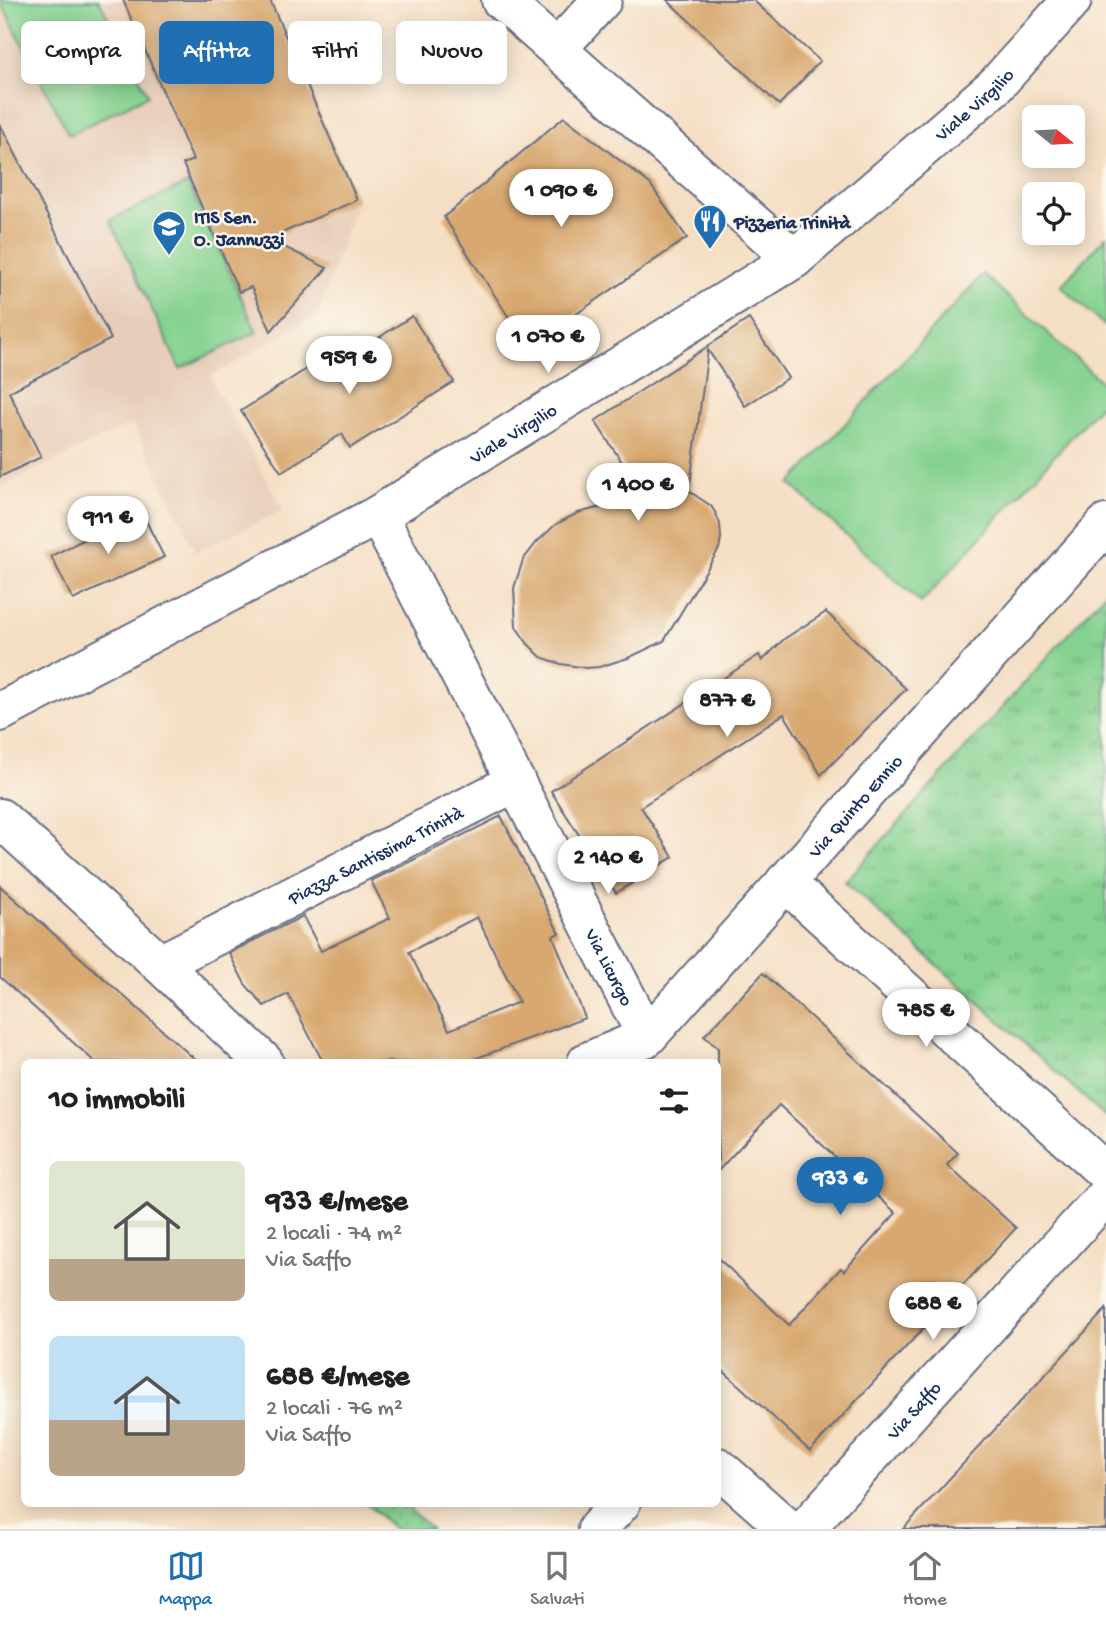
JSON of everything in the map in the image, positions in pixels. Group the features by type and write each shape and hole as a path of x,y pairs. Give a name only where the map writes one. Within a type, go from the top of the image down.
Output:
{"street":[{"path":"501,0 794,259"},
{"path":"557,49 603,0"},
{"name":"Viale Virgilio","path":"0,712 378,516 794,259 995,86 1072,0"},
{"path":"378,516 516,782"},
{"name":"Via Quinto Ennio","path":"594,1059 647,1037 1106,524"},
{"name":"Piazza Santissima Trinità","path":"160,964 516,782"},
{"name":"Via Licurgo","path":"516,782 647,1037"},
{"path":"0,818 261,1059"},
{"path":"785,882 1106,1173"},
{"name":"Via Saffo","path":"805,1529 1106,1195"},
{"path":"721,1470 788,1529"},
{"path":"597,1529 617,1507"}],"shaded area":[{"name":"ITIS Sen. O. Jannuzzi","path":"0,0 271,0 288,40 288,84 307,84 357,200 318,314 210,377 283,510 196,552 133,423 0,487"}],"green space":[{"path":"0,0 99,0 110,21 21,21 21,41"},
{"path":"43,84 142,84 148,95 69,135"},
{"path":"188,183 257,332 180,369 110,220"},
{"path":"1106,236 1106,327 1061,286"},
{"path":"983,274 1106,386 1106,399 921,603 790,484"},
{"path":"1106,592 1106,1117 845,882"},
{"path":"370,1507 410,1507 409,1509 431,1529 394,1529"}],"building":[{"path":"123,0 270,0 288,41 288,84 307,84 357,200 268,239 327,268 271,331 251,287 239,292 183,164 193,160 160,84 274,84 274,21 159,21 159,82 145,50 145,21 132,21"},
{"path":"667,0 753,0 820,61 779,105"},
{"path":"564,117 650,184 687,238 528,347 444,217"},
{"path":"0,124 111,339 9,392 41,457 0,477"},
{"path":"412,316 454,382 350,448 342,434 281,472 241,411 330,354 337,365"},
{"path":"749,319 788,378 745,406 708,350 689,491 711,506 720,524 721,538 719,549 664,641 628,658 599,667 561,664 541,657 516,627 514,588 523,560 556,524 578,513 644,496 595,421"},
{"path":"141,511 164,557 73,600 51,556"},
{"path":"826,612 906,689 821,775 784,714 641,807 673,857 616,893 551,791 759,655 762,661 784,639"},
{"path":"501,816 559,933 553,936 585,1018 474,1059 321,1059 288,994 264,1006 245,984 229,953 303,916 321,951 390,918 371,881","holes":["477,917 519,1002 449,1030 409,952"]},
{"path":"0,886 195,1059 92,1059 0,977"},
{"path":"763,973 958,1153 947,1165 1016,1228 810,1451 721,1369 721,1261 789,1325 841,1268 844,1271 896,1213 779,1105 721,1168 721,1059 718,1059 718,1048 704,1036"},
{"path":"1106,1309 1106,1529 903,1529"}],"place":[{"name":"Pizzeria Trinità","path":"710,251"},
{"name":"ITIS Sen. O. Jannuzzi","path":"169,257"}]}
